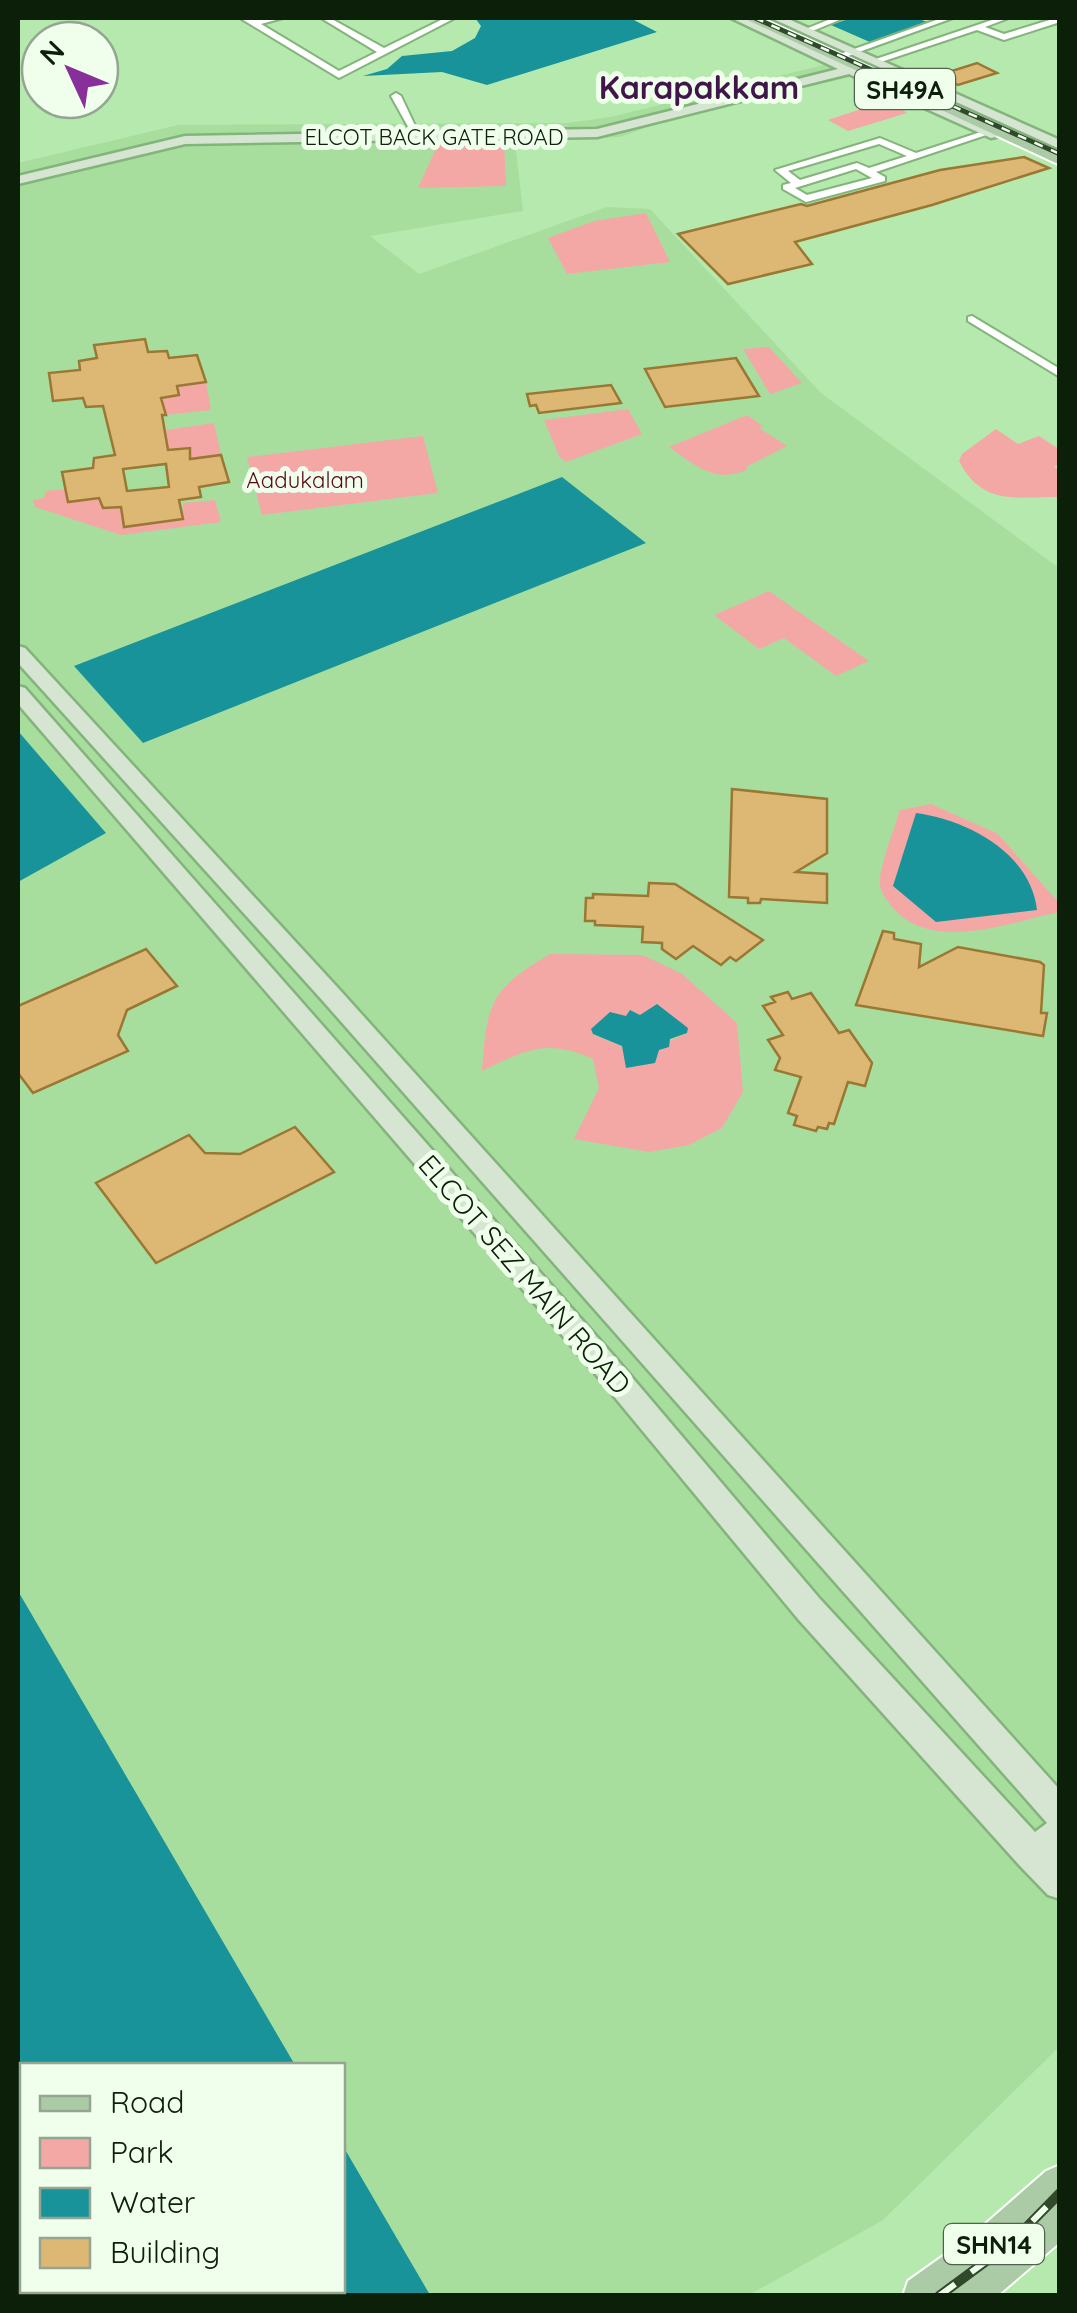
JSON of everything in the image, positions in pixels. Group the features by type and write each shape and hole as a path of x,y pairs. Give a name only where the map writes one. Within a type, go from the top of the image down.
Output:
{"main road":[{"name":"SH49A","path":"750,18 1060,162"},
{"name":"SH49A","path":"766,18 846,60 1060,148"},
{"name":"SHN14","path":"964,2296 1060,2185"},
{"name":"SHN14","path":"924,2296 995,2257 1060,2214"}],"street":[{"path":"249,20 279,18"},
{"path":"325,18 384,52"},
{"path":"249,20 339,75 451,18"},
{"path":"737,18 846,60 988,132 1060,162"},
{"path":"792,21 840,18"},
{"path":"921,18 959,33"},
{"path":"846,60 949,18"},
{"path":"792,21 846,60 874,60 1004,18"},
{"path":"976,28 1004,38 1060,19"},
{"name":"ELCOT BACK GATE ROAD","path":"144,146 185,140 592,128 846,60"},
{"path":"874,60 1060,148"},
{"path":"396,96 413,125"},
{"name":"ELCOT BACK GATE ROAD","path":"18,178 192,134 388,133 413,125 500,133"},
{"path":"869,170 988,132"},
{"path":"869,170 988,132"},
{"path":"796,182 780,170 880,141 888,141 913,155"},
{"path":"857,166 869,170 880,179 806,199 787,187 857,166"},
{"path":"972,319 1060,374"},
{"path":"18,652 151,799 123,812"},
{"name":"ELCOT SEZ MAIN ROAD","path":"18,692 604,1363 808,1609 1060,1884"},
{"name":"ELCOT SEZ MAIN ROAD","path":"151,799 1060,1814"},
{"path":"1033,1854 1060,1833"}],"shaded area":[{"path":"828,64 850,77 667,120 620,137 515,142 523,211 370,236 419,274 607,207 650,209 821,393 1059,568 1059,2047 883,2220 749,2295 18,2295 18,163 178,125 567,123 610,117"}],"green space":[{"path":"897,97 915,106 903,110 907,113 848,131 828,120"},
{"path":"504,142 506,186 418,188 438,144"},
{"path":"646,213 670,262 567,274 548,238 594,221"},
{"path":"769,347 802,383 770,394 743,349"},
{"path":"206,382 211,410 166,415 161,398 177,386"},
{"path":"628,409 642,434 566,462 559,456 544,420"},
{"path":"747,415 787,446 748,469 726,475 706,471 669,447"},
{"path":"214,423 221,455 190,459 189,448 168,450 166,430"},
{"path":"996,429 1018,444 1039,436 1059,449 1059,464 1054,467 1059,470 1059,497 1001,496 978,486 959,461 962,454"},
{"name":"Aadukalam","path":"423,436 438,493 262,515 247,457"},
{"path":"65,489 68,502 99,498 103,508 121,507 124,527 182,519 183,503 215,500 221,522 121,535 35,507 33,500 44,498 46,491"},
{"path":"769,591 869,661 836,676 784,638 759,649 714,615"},
{"path":"931,804 998,834 1059,903 1059,912 997,927 952,932 913,923 896,911 880,885 887,848 900,810"},
{"path":"550,954 643,955 682,974 737,1023 743,1092 722,1128 689,1145 649,1152 574,1139 599,1088 593,1059 562,1049 536,1049 482,1071 486,1029 495,1000","holes":["640,1015 686,1034 627,1068 622,1046 594,1035 591,1030"]}],"water":[{"path":"475,18 630,18 657,32 487,85 442,72 363,76 387,69 402,56 452,51 475,38 481,26"},
{"path":"851,18 916,18 930,23 872,43 831,25"},
{"path":"562,477 646,543 143,743 74,666"},
{"path":"18,731 106,833 18,882"},
{"path":"916,813 955,823 993,842 1022,871 1037,910 936,922 893,886"},
{"path":"657,1004 688,1028 687,1033 670,1039 669,1047 659,1050 655,1063 626,1068 622,1046 593,1034 591,1029 610,1012 626,1016 630,1010 640,1015"},
{"path":"18,1591 294,2063 20,2063 20,2293 345,2293 345,2149 430,2295 18,2295"}],"building":[{"path":"977,63 997,73 958,85 939,75"},
{"path":"1024,157 1049,168 795,242 812,264 728,284 678,234 801,204 807,206 940,170"},
{"path":"145,339 148,352 167,351 169,358 197,355 206,382 177,386 179,395 161,398 168,450 190,448 190,459 221,455 229,482 199,487 201,497 179,500 183,519 124,527 121,507 103,508 99,498 68,502 62,472 93,468 94,458 115,455 103,406 86,407 83,398 53,401 49,373 80,370 79,361 97,358 94,345","holes":["166,464 169,487 127,491 123,469"]},
{"path":"736,358 759,396 665,407 645,369"},
{"path":"611,385 621,403 539,413 536,405 530,406 527,394"},
{"path":"732,789 827,799 827,853 796,872 827,874 827,903 761,899 760,903 748,903 748,898 729,897"},
{"path":"649,883 675,884 763,940 736,961 730,957 721,965 693,946 676,959 662,949 662,943 642,942 643,927 585,921 586,898 593,898 593,894 648,896"},
{"path":"883,931 894,933 894,939 921,944 919,967 958,947 1040,962 1044,965 1041,1013 1047,1013 1043,1036 856,1005"},
{"path":"146,949 177,986 127,1010 118,1035 128,1051 33,1093 18,1073 18,1006"},
{"path":"788,992 792,999 811,993 839,1033 849,1030 872,1063 865,1086 848,1082 834,1124 829,1123 827,1129 818,1127 816,1131 794,1125 797,1116 788,1113 801,1077 775,1070 780,1058 768,1040 783,1035 763,1006 775,1002 771,997"},
{"path":"295,1127 334,1172 156,1263 96,1183 189,1135 205,1153 240,1154"}],"railway":[{"path":"755,18 1060,154"},
{"path":"939,2296 1012,2242 1060,2193"}],"district":[{"name":"Karapakkam","path":"699,87"}]}
